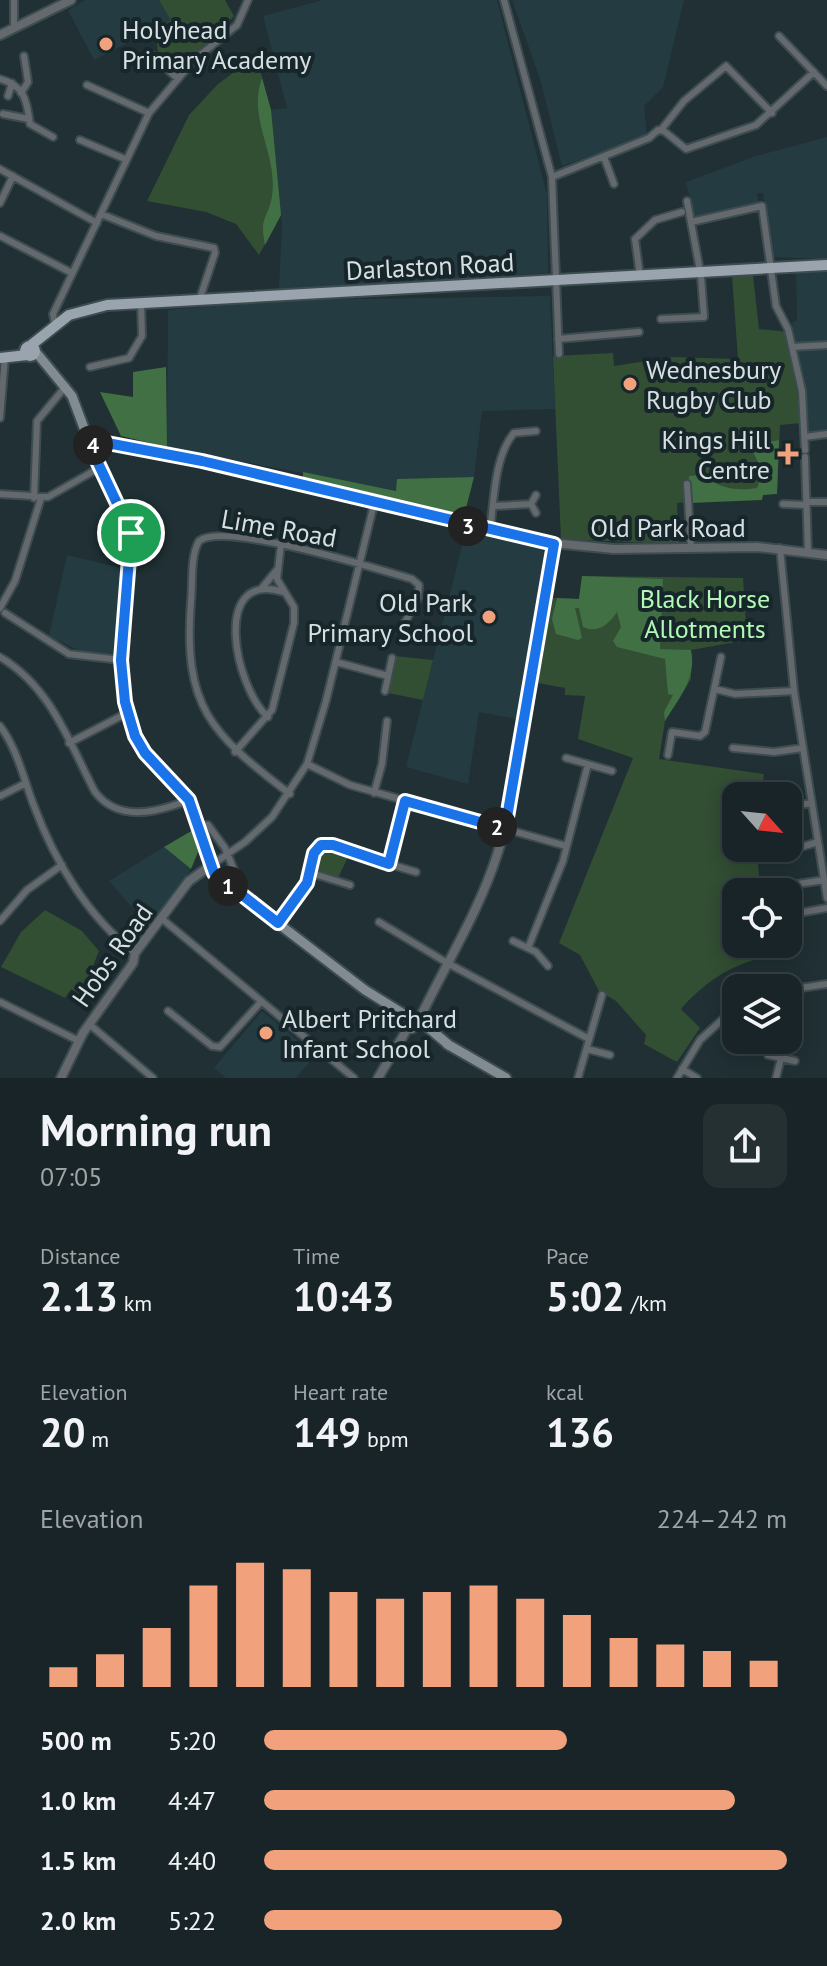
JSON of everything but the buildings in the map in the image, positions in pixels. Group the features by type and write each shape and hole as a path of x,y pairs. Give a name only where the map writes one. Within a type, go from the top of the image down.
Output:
{"main road":[{"name":"Darlaston Road","path":"23,353 55,324 87,309 141,302 827,265"},
{"path":"23,353 45,364 66,386 99,468 131,533 121,660 127,713 145,753 189,800 210,866 233,890 386,1005 506,1078"}],"street":[{"path":"14,0 14,28"},
{"path":"0,35 71,0"},
{"path":"55,324 53,314 149,113 177,78 237,25 248,0"},
{"path":"504,0 552,177 559,354"},
{"path":"779,36 827,86"},
{"path":"21,93 28,82 24,56"},
{"path":"153,56 177,78"},
{"path":"552,177 661,130 684,101 723,67 731,67 772,113"},
{"path":"661,130 683,147 691,149 756,125 814,72"},
{"path":"0,79 12,83 21,93 30,107 29,119 34,127 53,137"},
{"path":"8,96 12,83"},
{"path":"87,85 149,113"},
{"path":"3,114 29,119"},
{"path":"80,140 125,159"},
{"path":"604,157 614,184"},
{"path":"0,169 97,223"},
{"path":"0,203 13,176"},
{"path":"661,319 672,323 704,320 687,201"},
{"path":"691,222 762,206 776,306 788,329 802,391 808,552"},
{"path":"640,276 635,239 655,220 682,212"},
{"path":"101,214 156,236 214,248 199,301"},
{"path":"0,236 72,273"},
{"path":"90,367 129,358 142,336 141,302"},
{"path":"558,339 639,332"},
{"path":"792,347 827,345"},
{"path":"0,418 0,391 23,353"},
{"path":"66,386 37,421 38,498 15,581 1,609 69,654 121,660"},
{"path":"490,531 508,441 514,433 536,431"},
{"path":"805,437 827,434"},
{"name":"Old Park Road","path":"90,446 114,442 375,500 490,531 554,544 780,548 827,555"},
{"path":"0,494 38,498 99,468"},
{"path":"687,484 691,548"},
{"path":"531,504 536,495"},
{"path":"210,866 258,832 290,794 307,764 336,662 375,500"},
{"path":"783,504 827,502"},
{"path":"494,506 531,504"},
{"path":"531,504 536,513"},
{"name":"Lime Road","path":"290,794 235,752 211,721 191,675 188,642 195,549 199,541 208,535 281,544 412,579 419,585 418,598 403,626"},
{"path":"235,752 268,717 278,695 294,623 294,607 283,592 276,571 281,544"},
{"path":"380,1078 449,964 479,903 505,829 554,544"},
{"path":"780,548 794,691 827,898"},
{"path":"268,717 254,702 242,678 235,640 240,606 250,594 262,588 276,571"},
{"path":"262,588 283,592"},
{"path":"0,657 36,683 51,702 98,796 116,808 141,813 189,800"},
{"path":"668,755 672,732 696,736 705,732 721,657"},
{"path":"385,691 392,658"},
{"path":"336,662 388,676"},
{"path":"715,689 735,694 794,691"},
{"path":"69,743 127,713"},
{"path":"374,793 382,764 387,721"},
{"path":"0,726 10,742 62,865 97,917 135,953"},
{"path":"742,737 737,748 774,752 803,748"},
{"path":"566,758 612,771"},
{"path":"307,764 374,793 566,846"},
{"path":"528,948 566,846 588,764"},
{"path":"0,796 26,783"},
{"path":"389,864 405,801"},
{"path":"802,805 811,803"},
{"path":"197,826 208,825 227,854 238,880 233,890"},
{"path":"802,847 818,842"},
{"path":"278,923 311,873 316,850 326,844 416,872"},
{"path":"1,915 27,890 62,865"},
{"name":"Hobs Road","path":"61,1078 89,1024 133,963 135,953 189,881 210,866"},
{"path":"311,873 350,885"},
{"path":"802,883 824,880"},
{"path":"802,913 827,908"},
{"path":"161,918 354,1078"},
{"path":"379,922 449,964 589,1039"},
{"path":"513,941 528,948 548,966"},
{"path":"802,988 827,984"},
{"path":"578,1078 602,995"},
{"path":"0,1002 79,1041"},
{"path":"168,1011 212,1046 220,1047 260,1003"},
{"path":"677,1078 700,1040 722,1020"},
{"path":"89,1024 153,1078"},
{"path":"587,1049 610,1055"},
{"path":"768,1055 795,1061"},
{"path":"776,1078 781,1058"},
{"path":"682,1069 697,1078"}],"shaded area":[{"name":"Holyhead Primary Academy","path":"86,0 159,0 172,20 94,60 68,10"},
{"path":"323,0 497,0 547,195 548,273 279,289 282,225 271,110 287,108 263,16"},
{"path":"512,0 684,0 663,87 644,106 647,136 562,166 540,79"},
{"path":"827,137 827,259 774,257 763,193 757,193 759,205 694,219 686,182 756,156"},
{"path":"827,269 827,429 809,432 792,323 797,320 796,270"},
{"path":"550,296 555,409 482,411 474,477 397,479 397,491 167,447 168,310 294,300"},
{"name":"Old Park Primary School","path":"466,530 539,545 545,555 516,719 479,712 468,784 406,767"},
{"path":"67,555 125,569 115,654 80,651 49,636"},
{"path":"164,847 191,869 149,927 109,881"},
{"name":"Albert Pritchard Infant School","path":"262,1011 315,1055 296,1078 226,1078 214,1068"}],"green space":[{"path":"159,0 225,0 234,16 182,68 172,68 158,56 156,29 171,20"},
{"path":"256,55 271,110 281,215 259,255 236,224 206,212 147,201 189,115 217,85"},
{"path":"262,78 271,110 281,215 265,245 264,223 273,180 258,108"},
{"path":"753,275 759,329 789,332 801,423 780,425 777,493 677,503 679,544 561,539 553,356 613,353 614,366 672,357 738,359 732,276"},
{"path":"166,367 167,447 121,436 100,392 133,397 133,372"},
{"path":"779,440 777,494 763,495 762,500 690,503 689,476 700,475 734,489 757,488 763,472 753,452 755,445"},
{"path":"303,472 396,491 397,479 474,477 463,520 303,477"},
{"name":"Black Horse Allotments","path":"582,576 743,578 747,640 691,650 691,679 665,721 659,759 764,774 763,782 722,782 722,862 758,862 759,878 722,878 722,958 762,958 723,973 681,1009 700,1028 677,1062 644,1044 646,1035 616,1001 599,991 580,955 559,943 633,758 578,739 585,696 565,695 565,688 538,683 553,598 579,599"},
{"path":"582,576 663,579 660,649 691,650 692,660 686,687 665,721 664,712 673,695 668,694 665,659 617,647 613,641 621,627 617,612 603,627 588,629 583,627 579,608 575,608 582,638 578,640 556,634 552,619 557,598 579,599"},
{"path":"395,656 433,660 423,700 388,693"},
{"path":"193,830 198,852 191,869 164,847"},
{"path":"329,847 349,855 338,878 316,870 316,854"},
{"path":"45,910 82,931 99,951 81,996 71,989 65,998 1,967 21,932"}],"place":[{"name":"Holyhead Primary Academy","path":"106,44"},
{"name":"Wednesbury Rugby Club","path":"630,384"},
{"name":"Kings Hill Centre","path":"788,454"},
{"name":"Old Park Primary School","path":"489,617"},
{"name":"Albert Pritchard Infant School","path":"266,1033"}],"route":[{"path":"114,442 375,500 554,544 505,829 405,801 389,864 333,845 321,845 314,853 307,883 278,923 233,890 210,866 189,800 145,753 127,713 121,660 131,533 90,446 114,442"}]}
